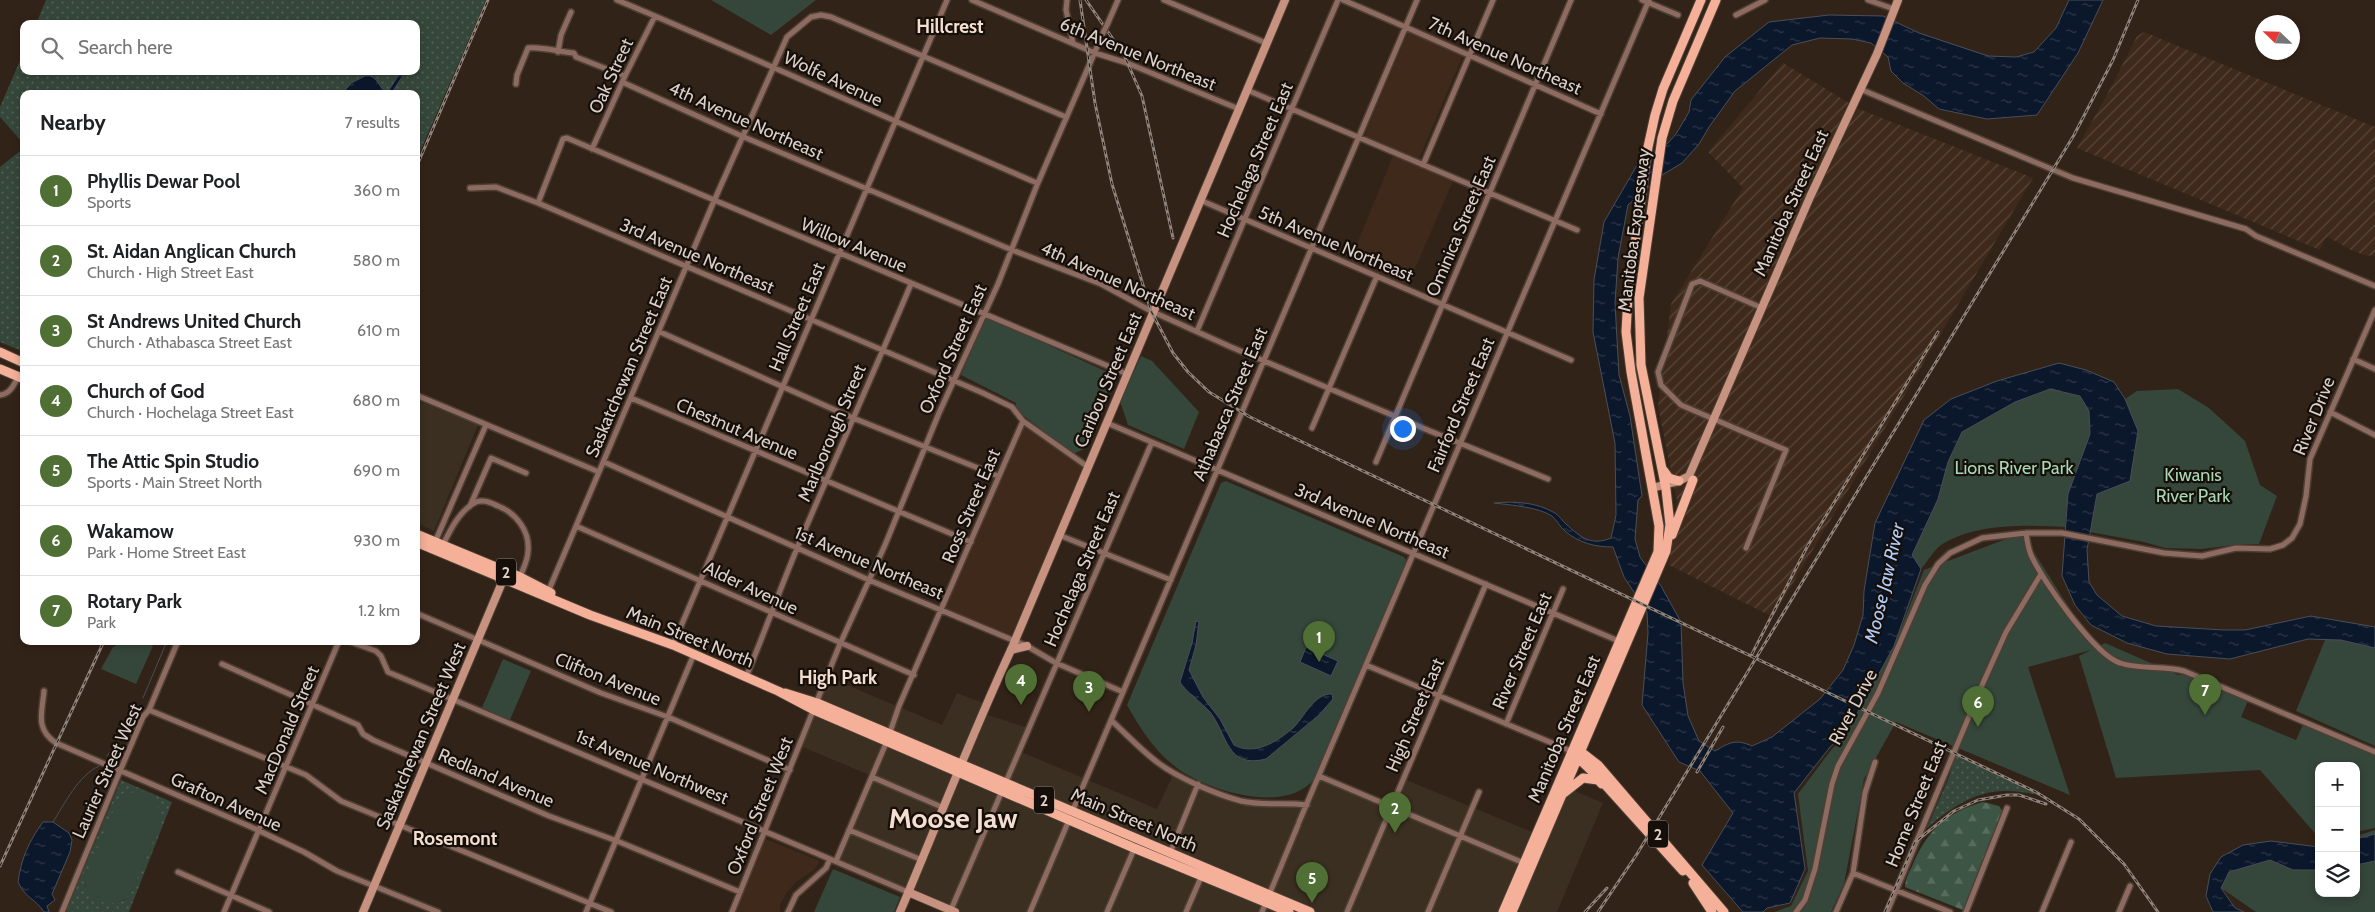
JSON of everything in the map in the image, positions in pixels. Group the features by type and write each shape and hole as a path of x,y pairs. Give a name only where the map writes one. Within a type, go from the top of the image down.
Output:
{"main road":[{"name":"Manitoba Expressway","path":"1659,560 1659,526 1631,372 1626,332 1628,296 1648,147 1663,89 1702,0"},
{"name":"Manitoba Expressway","path":"1659,560 1666,551 1670,525 1664,471 1641,365 1638,332 1639,298 1662,138 1676,93 1716,0"},
{"path":"0,352 20,361"},
{"path":"0,369 20,378"},
{"path":"1664,471 1669,478 1679,481"},
{"path":"1666,551 1693,480"},
{"name":"Main Street North","path":"420,536 505,576 520,577 547,594"},
{"name":"Main Street North","path":"420,544 505,576 590,615 673,645 778,691 798,696 815,707 1203,872 1267,898 1310,912"},
{"name":"Manitoba Street East","path":"1512,912 1528,865 1659,560"},
{"name":"Manitoba Street East","path":"1503,912 1528,865 1560,797 1576,753 1589,732 1623,642"},
{"path":"1589,732 1590,759"},
{"name":"2","path":"1576,753 1590,759 1679,858 1724,912"},
{"name":"2","path":"1576,753 1690,879 1712,912"},
{"name":"2","path":"1560,797 1584,778 1598,780 1608,788"},
{"name":"Main Street North","path":"1267,898 1289,912"}],"street":[{"name":"Wolfe Avenue","path":"617,0 774,66 894,122 1038,183"},
{"name":"Hall Street East","path":"673,645 947,0"},
{"name":"6th Avenue Northeast","path":"972,0 1095,53 1127,63 1239,109"},
{"path":"1067,0 1066,10 1073,43"},
{"name":"Oxford Street East","path":"815,707 896,512 985,313 1066,117 1118,0"},
{"path":"1164,0 1266,43"},
{"name":"Caribou Street East","path":"900,912 961,769 981,713 1060,535 1285,0"},
{"name":"Hochelaga Street East","path":"1197,331 1338,0"},
{"name":"7th Avenue Northeast","path":"1344,0 1470,54 1503,72 1600,114"},
{"name":"Athabasca Street East","path":"1030,912 1417,0"},
{"path":"1424,165 1493,0"},
{"name":"Ominica Street East","path":"1376,462 1571,0"},
{"path":"1642,0 1649,1 1678,15"},
{"path":"1736,15 1765,0"},
{"path":"1868,0 1893,12"},
{"name":"Manitoba Street East","path":"1693,480 1762,308 1810,197 1877,54 1898,0"},
{"name":"Fairford Street East","path":"1262,912 1506,332 1649,1"},
{"path":"558,52 561,35 571,12"},
{"name":"Saskatchewan Street East","path":"547,594 660,332 714,201 787,38 811,17 821,15 830,17 923,56"},
{"name":"Oak Street","path":"592,149 622,82 655,16"},
{"path":"516,84 517,75 528,48 574,53 576,57 625,76"},
{"path":"923,56 1066,117"},
{"name":"4th Avenue Northeast","path":"622,82 744,137 1012,250 1101,284 1153,312 1395,416 1548,479"},
{"path":"1860,89 2073,178 2246,229 2260,237 2375,286"},
{"path":"1246,90 1577,230"},
{"name":"Willow Avenue","path":"538,203 564,139 567,138 1127,374"},
{"name":"3rd Avenue Northeast","path":"470,188 496,187 538,203 955,381 1012,407 1023,421 1088,467"},
{"name":"5th Avenue Northeast","path":"1200,200 1571,360"},
{"path":"1312,428 1377,276"},
{"path":"1746,548 1786,450 1681,405 1661,385 1658,372 1680,311 1692,284 1696,281 1700,281 1762,308"},
{"name":"Marlborough Street","path":"746,677 770,613 911,284"},
{"name":"River Drive","path":"1796,912 1806,900 1815,869 1832,784 1838,766 1878,693 1925,585 1938,564 1950,553 1982,538 2026,533 2065,534 2164,554 2202,556 2236,548 2270,549 2283,545 2292,538 2300,524 2306,496 2310,459 2375,310"},
{"path":"660,332 853,418 998,476"},
{"path":"2353,359 2375,369"},
{"path":"0,395 5,394 20,379"},
{"path":"420,397 600,472"},
{"name":"Chestnut Avenue","path":"631,398 896,512 971,542"},
{"path":"2330,412 2375,435"},
{"name":"Manitoba Street East","path":"1679,481 1689,476 1711,423 1716,420"},
{"name":"Ross Street East","path":"788,912 796,895 833,860 849,830 1023,421"},
{"name":"3rd Avenue Northeast","path":"1106,423 1623,642"},
{"path":"439,543 486,425"},
{"name":"Hochelaga Street East","path":"952,911 1003,786 1152,442"},
{"path":"469,508 491,458 526,473"},
{"name":"1st Avenue Northeast","path":"604,462 869,580 942,609 1012,646"},
{"path":"1652,488 1684,486 1693,480"},
{"path":"1666,487 1679,481"},
{"path":"439,543 454,524 476,502 486,501 510,510 518,518 525,532 529,550 520,577"},
{"name":"Alder Avenue","path":"576,526 701,579 770,613 914,675"},
{"path":"2026,533 2031,554 2041,574 2084,632 2108,656 2119,663 2170,666 2375,752"},
{"path":"1060,535 1170,580"},
{"name":"Home Street East","path":"1887,912 2006,632 2041,574"},
{"name":"Saskatchewan Street West","path":"362,912 505,576"},
{"name":"High Street East","path":"1348,912 1486,584"},
{"name":"River Street East","path":"1506,724 1563,589"},
{"name":"Clifton Avenue","path":"420,615 601,693 668,717 790,770"},
{"name":"Laurier Street West","path":"62,912 120,770 143,718 149,710 176,645"},
{"name":"MacDonald Street","path":"224,912 337,645"},
{"name":"1st Avenue Northwest","path":"359,645 376,651 381,656 388,672 952,911"},
{"path":"1012,646 1027,646 1056,663 1123,692"},
{"path":"586,912 694,654"},
{"name":"Redland Avenue","path":"222,664 358,725 363,734 373,740 549,816 616,841 740,892"},
{"path":"1366,665 1576,753"},
{"name":"Grafton Avenue","path":"44,691 41,725 47,737 66,748 304,852 337,871 438,912"},
{"name":"Oxford Street West","path":"732,912 815,707"},
{"path":"149,710 306,775 341,801 399,826 455,846 611,912"},
{"path":"1111,720 1156,761 1171,771 1198,784 1243,801 1288,802 1307,805"},
{"path":"1836,912 1853,873 1865,793 1875,762"},
{"path":"872,776 944,808"},
{"path":"1319,776 1528,865"},
{"path":"1168,857 1198,784"},
{"path":"1428,912 1479,792"},
{"path":"1966,912 2007,808"},
{"path":"849,830 922,860"},
{"path":"2042,912 2071,842"},
{"path":"1107,912 1136,844"},
{"path":"178,872 269,912"},
{"path":"1186,912 1203,872"},
{"path":"1853,873 1950,912"},
{"path":"2119,912 2130,886"}],"shaded area":[{"path":"1408,32 1463,55 1419,159 1364,136"},
{"path":"2144,32 2375,127 2375,256 2364,255 2351,250 2328,237 2325,239 2320,250 2077,148 2137,36"},
{"path":"1783,63 1859,109 2033,178 1773,617 1669,565 1677,501 1658,406 1671,304 1743,188 1708,152"},
{"path":"1393,156 1453,181 1408,285 1350,261"},
{"path":"420,402 478,425 434,531 420,525"},
{"path":"1023,421 1088,467 1014,642 942,609"},
{"path":"828,677 942,725 957,693 986,704 982,713 1028,728 1019,751 1157,809 1174,773 1243,801 1307,805 1319,776 1392,807 1404,779 1537,834 1503,912 1310,912 817,703"},
{"path":"814,710 1289,912 955,912 836,861 872,776 800,746"},
{"path":"1568,788 1603,803 1557,912 1512,912"},
{"path":"765,839 820,861 814,870 796,882 787,892 780,905 780,912 735,912"}],"green space":[{"path":"46,0 486,0 420,152 420,90 20,90 20,140 0,117 0,107 20,60 20,75 420,75 420,20 38,20"},
{"path":"711,0 816,0 771,35"},
{"path":"20,151 20,350 0,342 0,167"},
{"path":"986,317 1114,375 1084,449 1073,454 1015,409 1016,403 961,375"},
{"path":"1141,356 1152,361 1199,412 1184,449 1128,425 1120,401"},
{"name":"Lions River Park","path":"2050,389 2080,396 2089,411 2090,434 2068,494 2065,527 2003,527 1958,536 1941,545 1921,569 1912,555 1938,499 1948,462 1962,432 2015,402"},
{"name":"Kiwanis River Park","path":"2178,389 2209,408 2245,441 2260,485 2277,496 2259,544 2241,544 2202,549 2165,548 2090,532 2097,494 2138,431 2125,399 2137,391"},
{"path":"1226,481 1404,557 1407,561 1314,779 1301,790 1285,796 1247,796 1227,791 1191,777 1162,755 1143,731 1127,705 1221,483"},
{"path":"2022,533 2095,649 2105,643 2178,675 2183,674 2248,701 2241,717 2296,740 2304,722 2375,750 2375,828 2360,831 2360,762 2315,762 2315,833 2260,770 2116,778 2079,656 2091,650 2028,667 2070,795 1896,722 1864,779 1844,884 1831,912 1774,912 1791,906 1808,871 1798,794 1832,749 1848,732 1894,646 1924,570"},
{"path":"2325,640 2341,640 2375,648 2375,746 2296,711"},
{"path":"117,645 153,646 136,684 101,669 113,647"},
{"path":"503,659 531,671 509,722 481,710"},
{"path":"1956,754 2042,795 2007,791 1974,797 1944,814 1927,828 1949,777"},
{"path":"121,780 172,802 129,912 66,912","holes":["85,883 129,898 116,902 97,899 88,890"]},
{"path":"139,791 155,801 162,820 129,898 114,903 99,902 88,891 85,883 86,875 117,802 123,795"},
{"path":"1983,802 1999,806 2003,812 1963,910 1905,887 1908,875 1919,852 1940,824 1959,811"},
{"path":"2375,830 2375,912 2256,912 2221,888 2229,872 2315,847 2315,897 2360,897 2360,835"},
{"path":"833,869 900,897 894,912 814,912"}],"water":[{"name":"Moose Jaw River","path":"2069,0 2103,0 2078,53 2037,115 1987,119 1939,109 1924,96 1903,83 1891,71 1888,57 1871,43 1852,39 1820,38 1792,45 1735,91 1699,144 1682,163 1662,175 1628,205 1618,258 1615,303 1619,375 1630,416 1642,496 1638,500 1635,539 1640,557 1661,586 1681,622 1683,683 1688,716 1699,741 1715,751 1725,745 1737,742 1752,746 1772,737 1820,699 1843,670 1854,645 1863,615 1864,591 1875,523 1924,420 1951,399 1997,381 2059,363 2086,370 2114,382 2125,399 2138,431 2130,481 2097,494 2087,550 2089,582 2097,595 2122,616 2156,626 2245,630 2311,616 2375,627 2375,648 2341,640 2308,639 2230,659 2167,654 2127,643 2091,625 2075,605 2062,576 2068,494 2090,434 2089,411 2080,396 2050,389 2015,402 1962,432 1948,462 1938,499 1912,555 1921,569 1894,646 1848,730 1830,747 1794,793 1805,869 1790,903 1767,908 1763,912 1743,912 1702,865 1733,813 1700,771 1679,762 1642,705 1648,633 1647,612 1624,577 1613,547 1594,545 1576,539 1563,529 1552,516 1539,510 1494,503 1518,502 1533,504 1557,514 1571,529 1582,537 1592,541 1611,538 1616,515 1615,443 1593,332 1594,280 1604,222 1636,167 1668,143 1676,134 1689,112 1691,100 1725,57 1769,22 1829,15 1883,16 1919,33 1988,56 2016,57 2034,52 2056,28"},
{"path":"367,75 375,79 383,90 345,90 351,83"},
{"path":"398,75 403,75 394,90 389,90"},
{"path":"1196,621 1199,622 1196,645 1189,670 1203,697 1220,719 1234,745 1249,749 1265,746 1293,728 1320,697 1332,694 1333,699 1319,715 1266,759 1253,761 1235,755 1210,712 1180,682 1192,643"},
{"path":"1306,647 1338,661 1331,676 1300,662"},
{"path":"43,822 53,822 69,833 72,840 70,852 52,894 55,900 47,906 49,912 44,912 24,892 18,882 26,851"},
{"path":"2375,834 2375,861 2360,864 2360,838"},
{"path":"2271,841 2315,846 2315,870 2293,870 2270,860 2229,872 2221,888 2235,908 2244,912 2213,912 2206,896 2210,874 2221,857 2243,845"}],"waterway":[{"path":"143,698 165,645"},
{"path":"107,756 123,735 139,707"},
{"path":"53,822 78,783 91,770 99,766"}],"railway":[{"path":"420,159 488,0"},
{"path":"1080,0 1095,103 1112,184 1151,311 1173,353 1188,372 1209,392 1250,417 2036,792 2079,819 2124,864 2158,912"},
{"path":"1086,0 1124,55 1142,96 1173,238"},
{"path":"1598,912 1637,854 2074,135 2113,60 2138,0"},
{"path":"1752,654 1807,547 1938,332"},
{"path":"0,866 102,645"},
{"path":"1697,772 1723,727"},
{"path":"1885,912 1915,842 1954,811 1978,800 2007,795 2019,795 2046,804"},
{"path":"1585,912 1607,888"}],"place":[{"name":"Phyllis Dewar Pool","path":"1319,662"},
{"name":"Church of God","path":"1021,705"},
{"name":"St Andrews United Church","path":"1089,712"},
{"name":"Rotary Park","path":"2205,715"},
{"name":"Wakamow","path":"1978,727"},
{"name":"St. Aidan Anglican Church","path":"1395,833"},
{"name":"The Attic Spin Studio","path":"1312,903"}],"district":[{"name":"Hillcrest","path":"950,26"},
{"name":"High Park","path":"838,677"},
{"name":"Moose Jaw","path":"953,818"},
{"name":"Rosemont","path":"455,838"}]}
